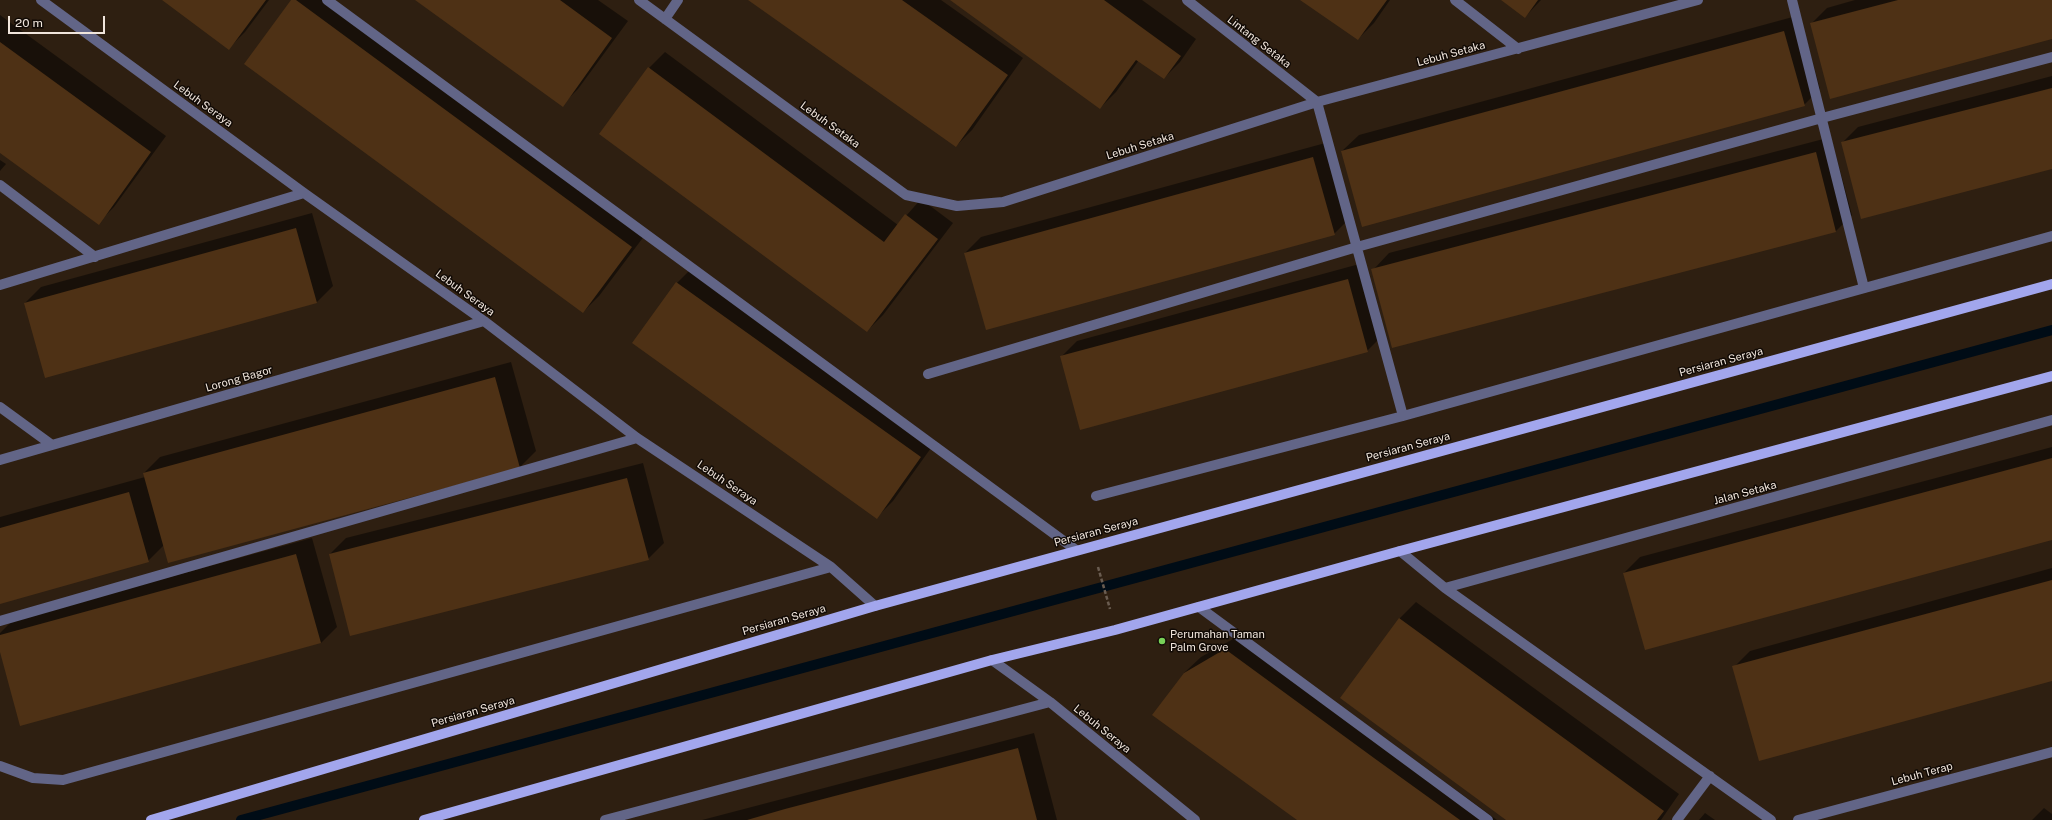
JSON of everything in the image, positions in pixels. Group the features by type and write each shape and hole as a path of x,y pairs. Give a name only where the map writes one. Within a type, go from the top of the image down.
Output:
{"main road":[{"name":"Persiaran Seraya","path":"151,820 875,606 2052,284"},
{"path":"424,820 992,660 1199,607 1400,551 2052,376"}],"street":[{"name":"Lebuh Seraya","path":"41,0 304,193 484,321 637,438 831,567 875,606"},
{"path":"327,0 1076,550"},
{"name":"Lebuh Setaka","path":"639,0 906,195 956,206 1003,202 1317,102 1518,49 1665,4 1698,0"},
{"path":"665,19 678,0"},
{"name":"Lintang Setaka","path":"1187,0 1317,102"},
{"path":"1455,0 1518,49"},
{"path":"1792,0 1864,288"},
{"path":"928,374 1357,247 1822,118 2052,57"},
{"path":"1317,102 1403,416"},
{"path":"0,185 95,257"},
{"path":"0,285 304,193"},
{"path":"1096,496 1403,416 2052,236"},
{"name":"Lorong Bagor","path":"0,460 484,321"},
{"path":"0,407 52,445"},
{"name":"Jalan Setaka","path":"1445,588 2052,420"},
{"path":"0,621 637,438"},
{"path":"1400,551 1445,588 1771,820"},
{"path":"0,766 33,778 63,780 831,567"},
{"path":"1199,607 1488,820"},
{"name":"Lebuh Seraya","path":"992,660 1050,702 1191,819"},
{"path":"605,820 1050,702"},
{"name":"Lebuh Terap","path":"1798,820 2052,752"},
{"path":"1677,820 1710,776"}],"path":[{"path":"1097,562 1109,605"}],"building":[{"path":"162,0 266,0 229,50"},
{"path":"291,0 296,0 632,247 583,313 244,64"},
{"path":"415,0 560,0 612,38 563,107"},
{"path":"748,0 902,0 1008,75 956,147"},
{"path":"950,0 1104,0 1181,56 1164,79 1136,60 1100,109"},
{"path":"1300,0 1387,0 1358,40"},
{"path":"1501,0 1538,0 1525,18"},
{"path":"1898,0 2052,0 2052,39 1830,99 1810,23"},
{"path":"1784,31 1805,106 1362,227 1341,151"},
{"path":"0,42 151,152 99,225 0,153"},
{"path":"648,67 884,242 905,214 938,239 867,332 599,134"},
{"path":"2052,88 2052,169 1861,219 1841,142"},
{"path":"1816,152 1836,232 1392,348 1371,269"},
{"path":"1313,157 1335,235 986,330 964,253"},
{"path":"296,228 317,303 45,378 24,303"},
{"path":"1348,279 1368,352 1080,430 1060,356"},
{"path":"676,282 921,457 877,519 632,343"},
{"path":"495,377 520,468 168,563 143,473"},
{"path":"2052,458 2052,540 1645,650 1623,573"},
{"path":"627,478 649,560 350,636 329,554"},
{"path":"129,492 149,562 0,604 0,528"},
{"path":"296,554 321,643 20,726 0,652 0,635"},
{"path":"2052,580 2052,681 1759,761 1732,666"},
{"path":"1399,618 1664,811 1657,820 1506,820 1340,698"},
{"path":"1225,649 1460,820 1297,820 1152,715 1184,673"},
{"path":"1018,748 1037,820 747,820 785,809"}],"waterway":[{"path":"241,820 2052,330"}],"place":[{"name":"Perumahan Taman Palm Grove","path":"1162,641"}]}
